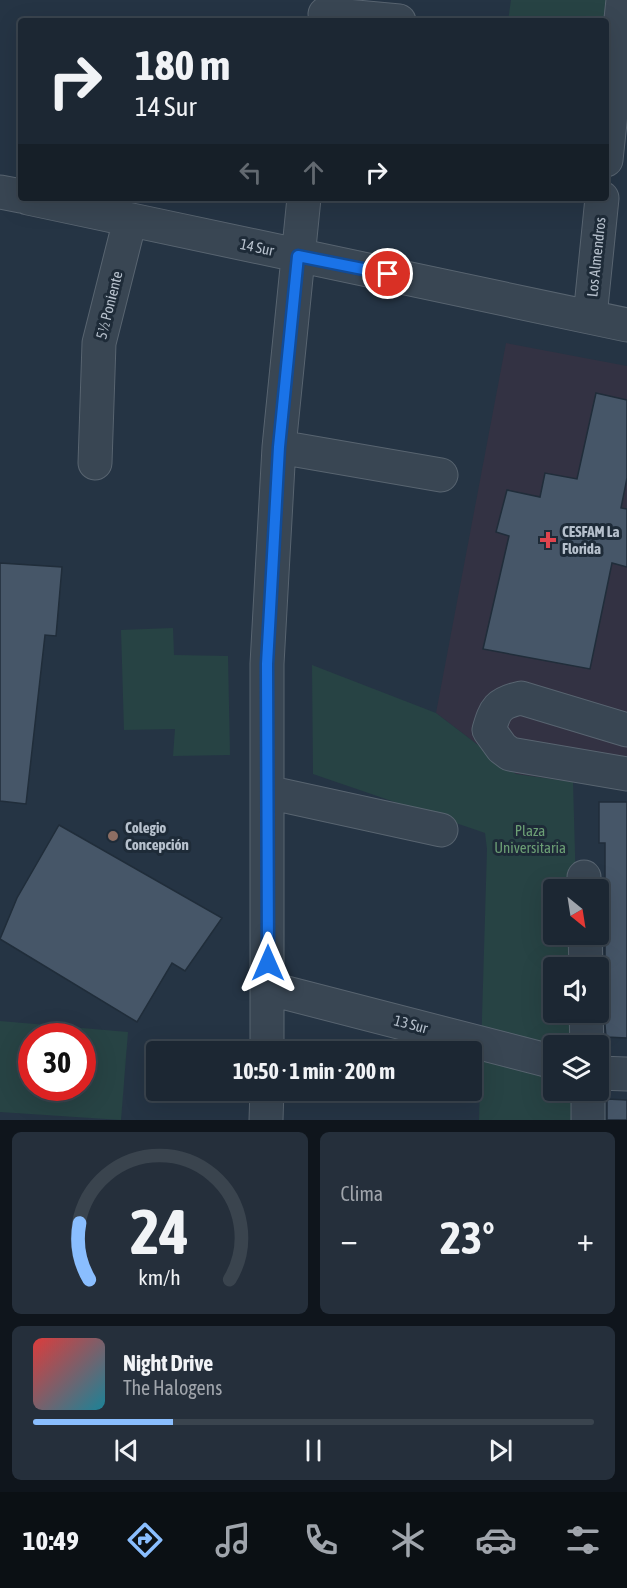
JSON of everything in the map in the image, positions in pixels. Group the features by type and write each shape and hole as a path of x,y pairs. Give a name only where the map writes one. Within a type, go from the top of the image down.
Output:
{"street":[{"path":"609,100 612,40 622,0"},
{"path":"325,12 374,18"},
{"path":"0,192 18,195"},
{"name":"14 Sur","path":"42,201 627,325"},
{"path":"267,1041 267,664 279,447 304,201"},
{"name":"Los Almendros","path":"590,317 602,201"},
{"name":"5½ Poniente","path":"95,463 99,343 130,220"},
{"path":"279,447 441,475"},
{"path":"627,730 520,698 508,701 495,711 489,730 502,748 510,754 627,774"},
{"path":"267,792 441,830"},
{"name":"13 Sur","path":"267,988 543,1059"},
{"path":"609,1073 627,1074"},
{"path":"266,1120 267,1101"},
{"path":"588,1101 588,1120"}],"shaded area":[{"name":"CESFAM La Florida","path":"506,343 627,366 627,790 516,774 436,713"}],"green space":[{"path":"511,0 613,0 607,18 508,18"},
{"path":"173,628 174,655 228,656 230,755 173,756 175,729 124,730 121,630"},
{"name":"Plaza Universitaria","path":"312,665 436,713 516,774 573,782 576,879 543,879 543,945 577,945 578,957 543,957 543,1023 579,1023 579,1035 543,1035 543,1101 580,1101 580,1120 479,1120 480,1101 482,1101 481,1041 487,849 485,833 313,774"},
{"path":"0,1021 23,1023 18,1023 18,1101 96,1101 96,1029 128,1032 121,1120 0,1112"}],"building":[{"path":"596,393 627,400 627,478 621,508 627,509 627,567 612,563 590,669 483,649 509,536 496,532 507,490 540,497 545,473 577,479"},
{"path":"0,563 62,567 56,636 45,635 26,804 0,801"},
{"path":"599,802 627,802 627,1038 606,1035 605,1023 609,1023 609,957 605,957 605,945 609,945 609,879 605,879 605,843 599,843"},
{"path":"59,825 222,918 185,971 172,963 137,1022 0,939 17,898"},
{"path":"627,1100 627,1120 607,1120 607,1101"}],"place":[{"name":"CESFAM La Florida","path":"548,540"},
{"name":"Colegio Concepción","path":"113,836"}],"route":[{"path":"268,963 267,664 279,447 298,256 388,274"}]}
